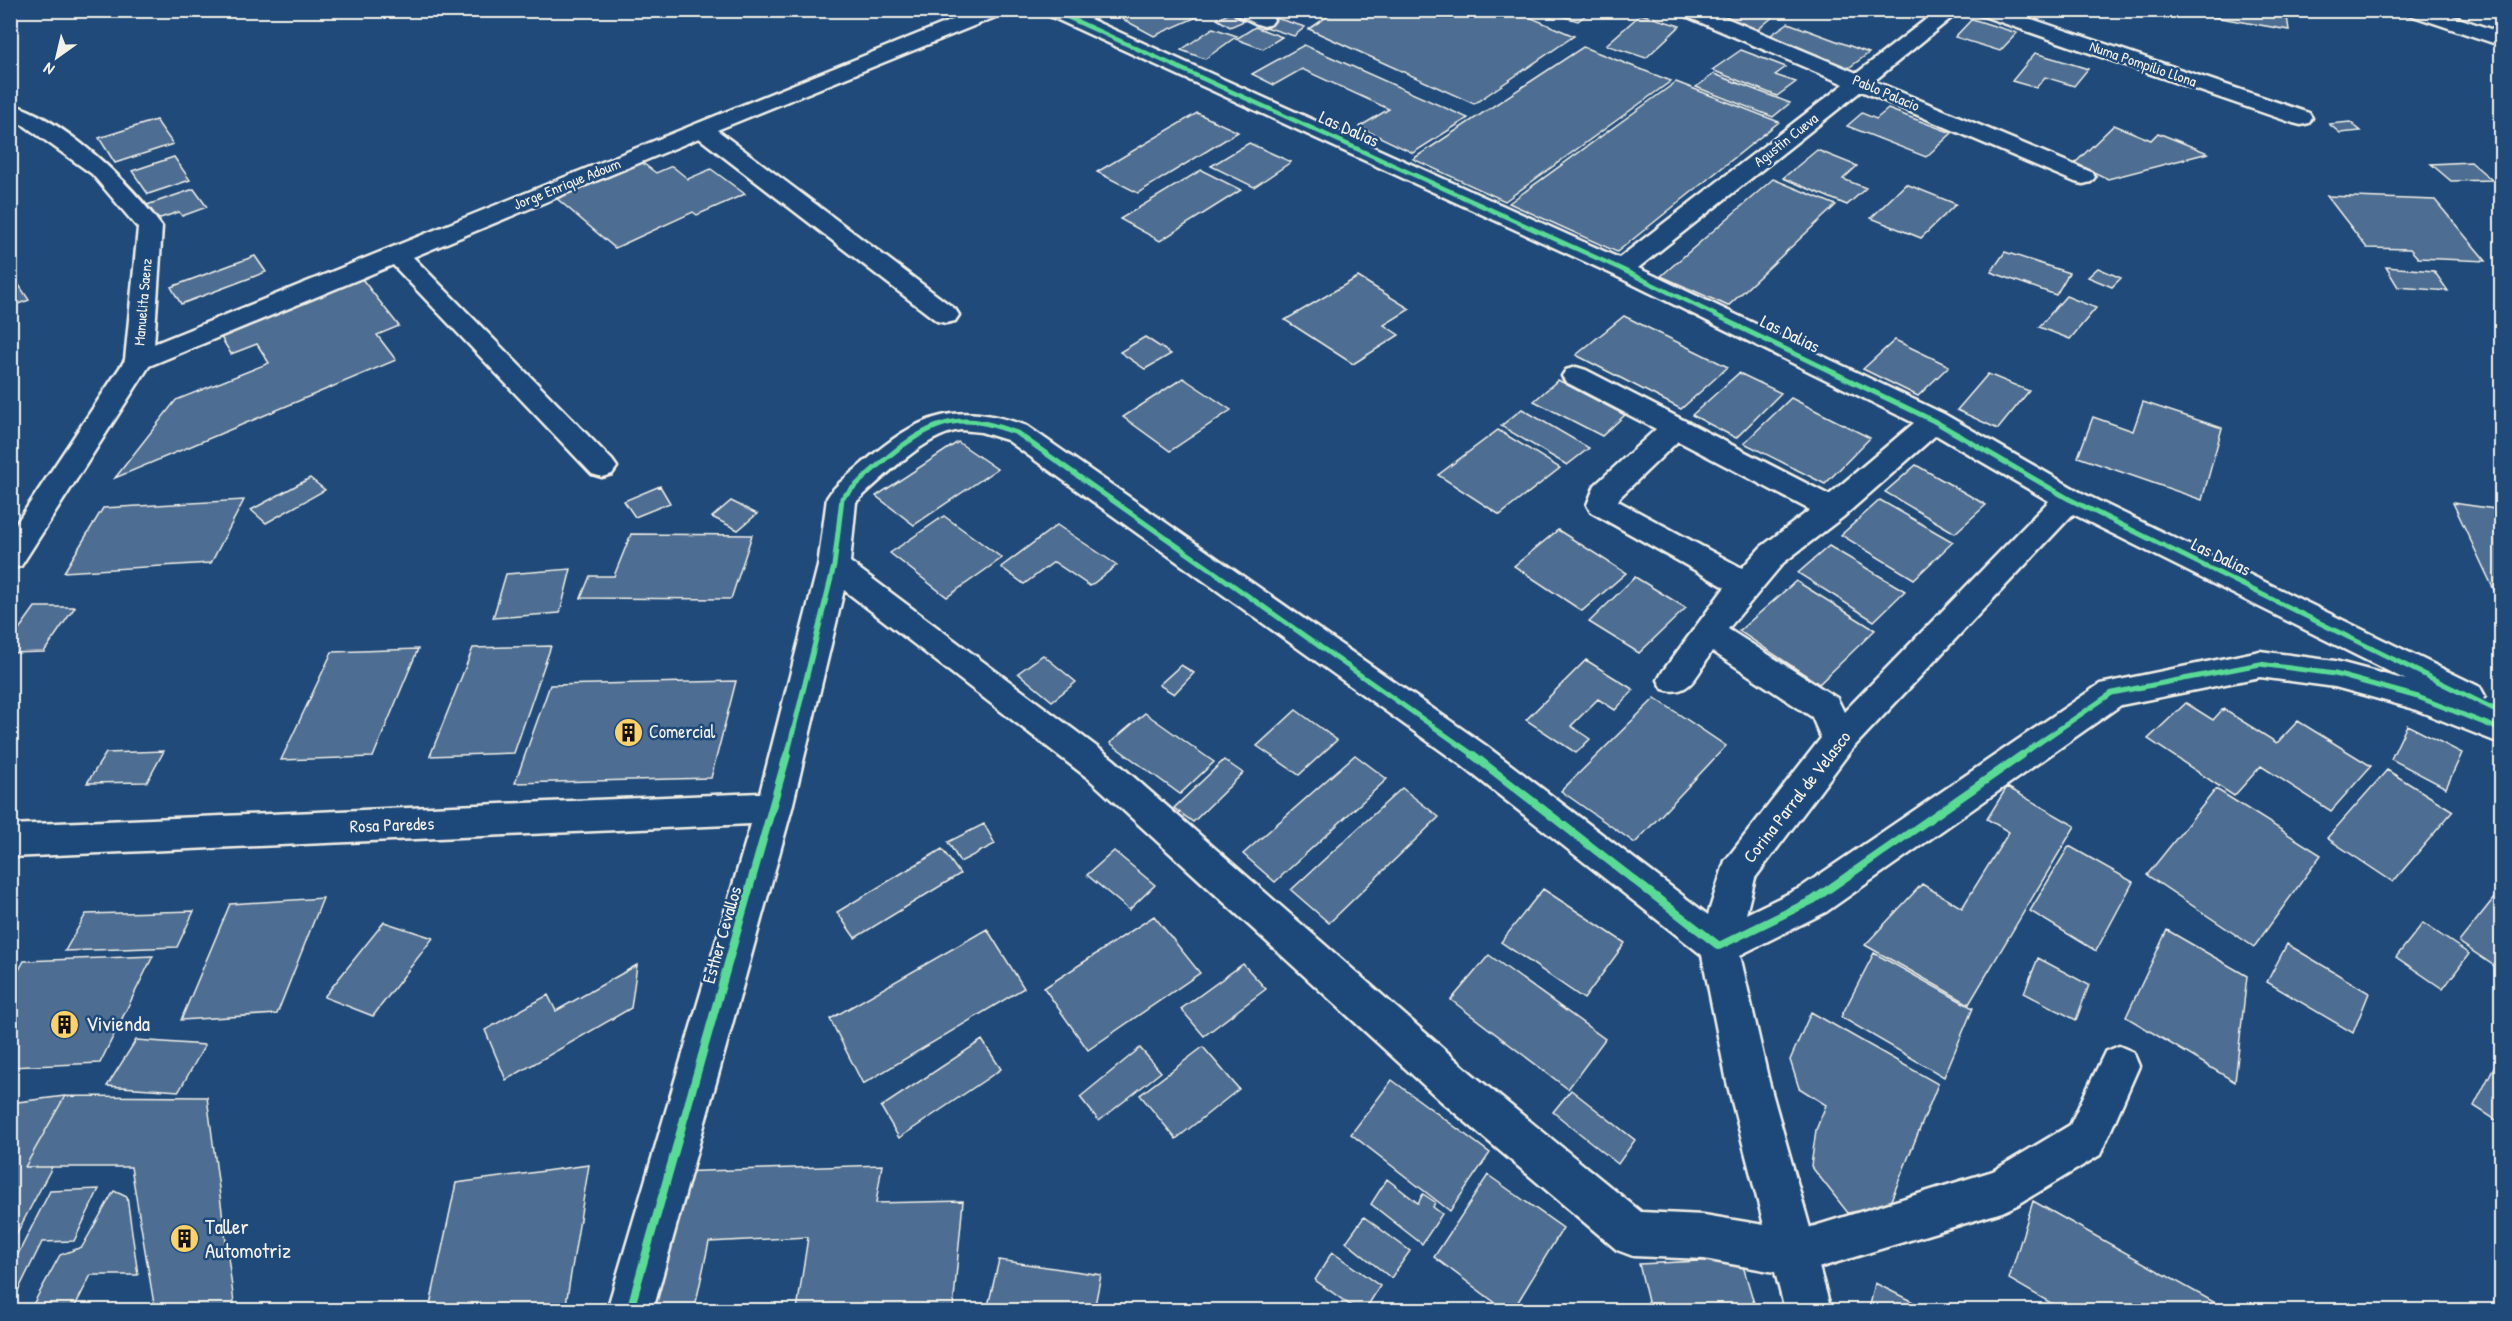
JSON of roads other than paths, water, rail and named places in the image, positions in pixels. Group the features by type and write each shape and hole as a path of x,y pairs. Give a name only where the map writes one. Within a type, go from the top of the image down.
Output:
{"street":[{"name":"Jorge Enrique Adoum","path":"139,360 996,10"},
{"name":"Las Dalias","path":"1052,10 1621,269 1934,421 2069,499 2502,712"},
{"path":"1243,10 1264,20"},
{"name":"Pablo Palacio","path":"1688,10 2083,177"},
{"name":"Agustin Cueva","path":"1621,269 1951,10"},
{"name":"Numa Pompilio Llona","path":"1984,10 2301,118"},
{"path":"2414,10 2498,34"},
{"name":"Manuelita Saenz","path":"10,111 33,121 100,169 150,227 139,360 10,558"},
{"path":"701,129 946,315"},
{"path":"396,254 602,467"},
{"path":"1576,376 1832,509"},
{"path":"1675,680 1726,606 1772,555 1832,509 1934,421"},
{"name":"Esther Cevallos","path":"630,1311 774,808 834,566 842,498 900,449 945,423 979,422 999,425 1017,433 1473,755 1719,946"},
{"path":"1675,428 1606,492 1602,505 1746,584"},
{"name":"Corina Parral de Velasco","path":"1809,1311 1744,1063 1719,946 1738,872 1839,740 2069,499"},
{"path":"834,566 1101,769 1456,1087 1634,1234 1704,1238 1795,1253 2002,1190 2085,1140 2119,1066"},
{"path":"1708,632 1826,708 1839,740"},
{"path":"1719,946 1813,900 2112,693 2260,664 2335,674 2418,697 2502,730"},
{"name":"Rosa Paredes","path":"10,842 774,808"}],"place":[{"name":"Comercial","path":"628,732"},
{"name":"Vivienda","path":"65,1024"},
{"name":"Taller Automotriz","path":"184,1239"}]}
